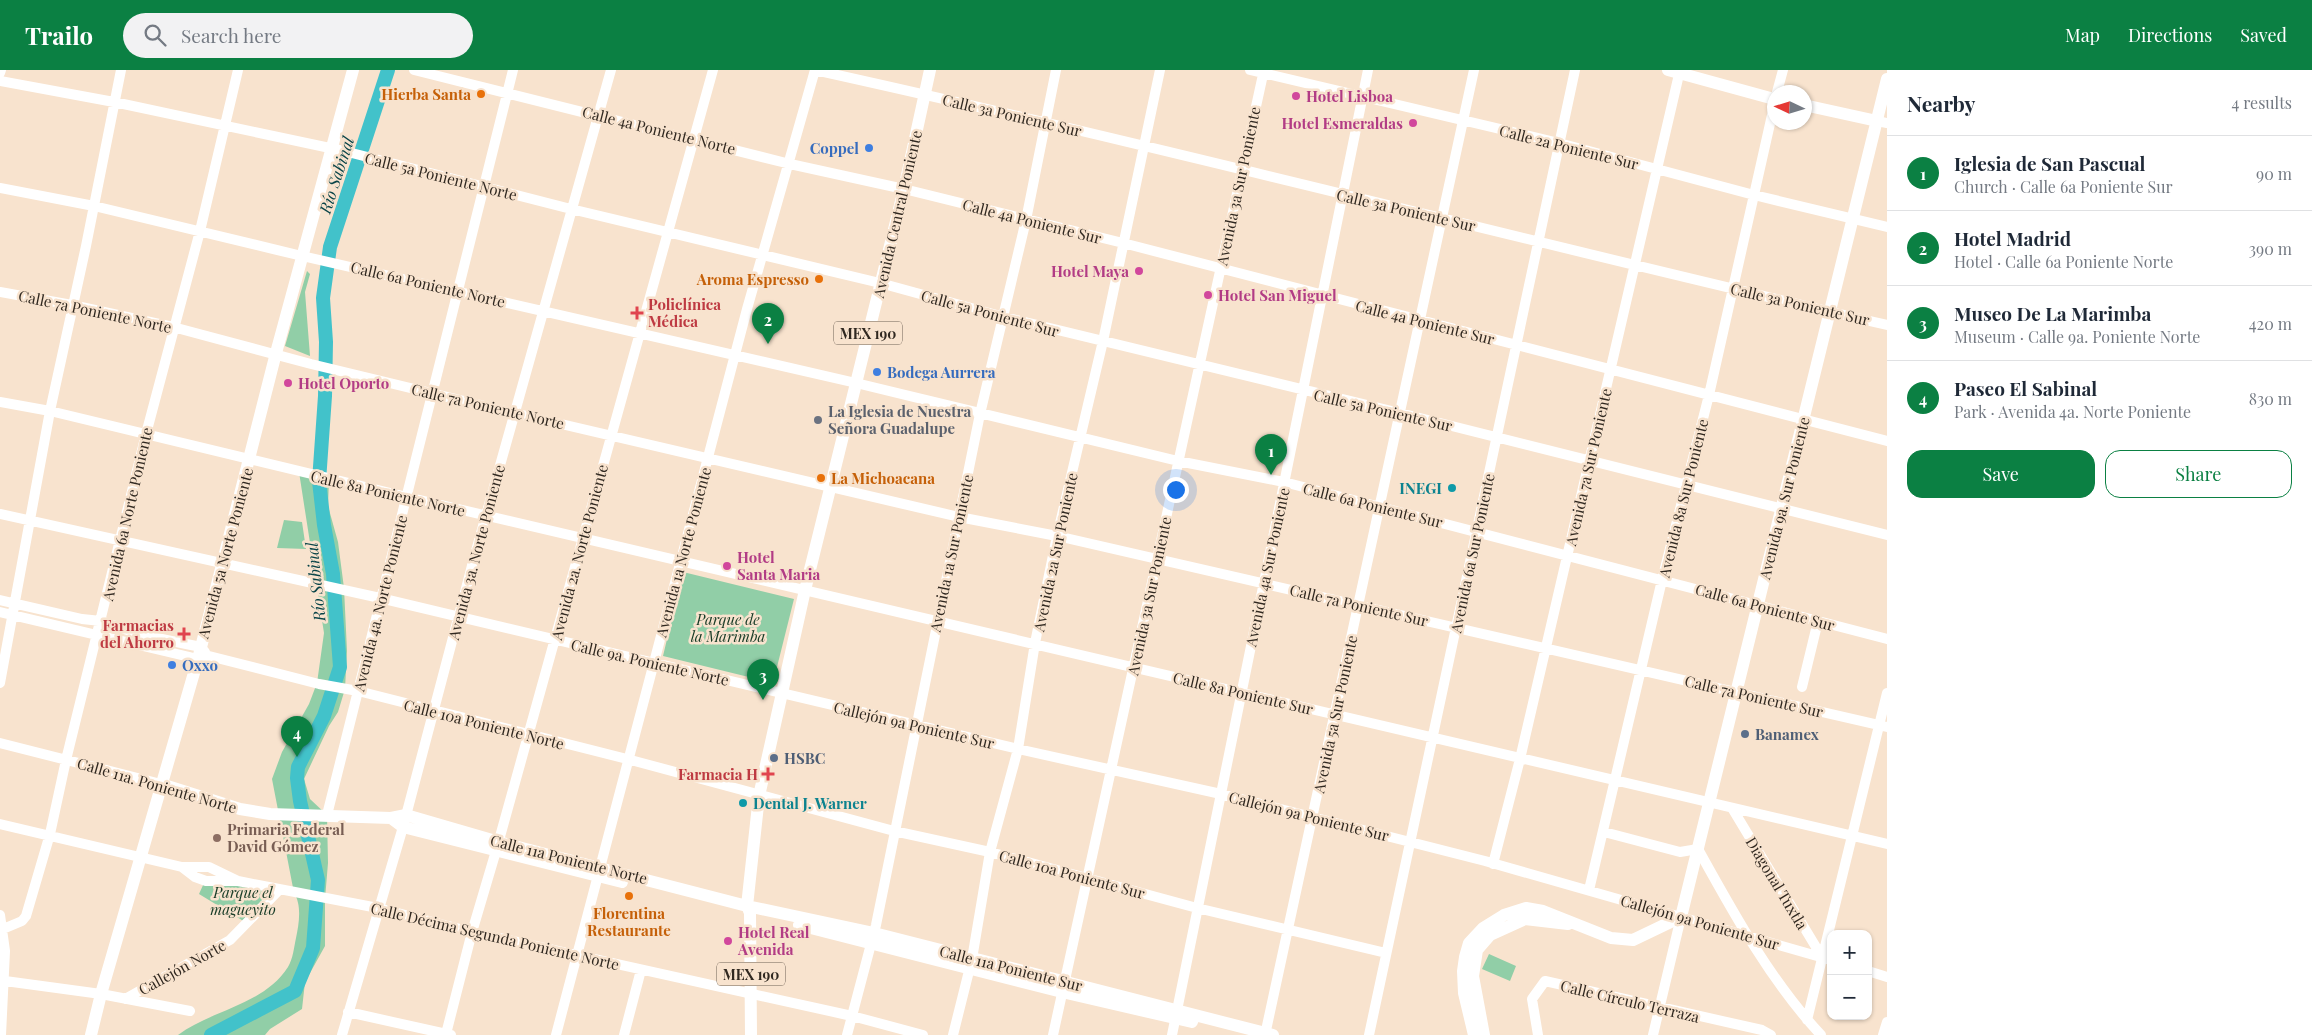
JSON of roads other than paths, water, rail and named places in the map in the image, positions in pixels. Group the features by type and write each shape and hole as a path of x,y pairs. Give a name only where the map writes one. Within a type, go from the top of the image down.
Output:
{"main road":[{"name":"Avenida 5a Norte Poniente","path":"91,1035 141,856 202,654 276,353 302,256 338,150 353,70"},
{"name":"Avenida Central Poniente","path":"751,1035 752,994 749,909 759,796 805,590 904,189 930,70"},
{"path":"1676,71 1767,97"},
{"name":"Avenida 9a. Sur Poniente","path":"1681,917 1853,219 1882,122 1887,80"},
{"path":"1812,107 1882,122"},
{"name":"Calle 11a. Poniente Norte","path":"162,784 240,809 283,815 391,818 404,821"},
{"name":"Calle 11a Poniente Norte","path":"404,821 749,909"},
{"path":"1474,1035 1464,993 1463,971 1469,943 1483,928 1504,915 1526,908 1558,916 1570,924"},
{"name":"Calle 11a Poniente Sur","path":"749,909 873,938 1063,988 1268,1034"},
{"path":"1484,1035 1473,976 1477,950 1490,935 1525,919 1570,924 1611,938 1633,940 1681,917"},
{"name":"Calle 11a Poniente Sur","path":"1176,1014 1243,1035"}],"street":[{"path":"0,683 28,520 121,70"},
{"name":"Avenida 6a Norte Poniente","path":"3,929 22,921 26,916 50,834 66,760 98,636 146,434 200,231 238,70"},
{"name":"Calle 4a Poniente Norte","path":"414,70 790,164 904,189"},
{"name":"Avenida 4a. Norte Poniente","path":"327,815 380,598 434,393 513,70"},
{"name":"Avenida 3a. Norte Poniente","path":"342,1035 404,821 514,413 611,70"},
{"name":"Avenida 2a. Norte Poniente","path":"447,1035 472,932 498,846 712,70"},
{"name":"Calle 3a Poniente Sur","path":"815,70 1242,168 1343,195 1538,242 1635,263 1887,325"},
{"name":"Avenida 1a Norte Poniente","path":"556,1035 627,759 735,355 815,70"},
{"name":"Avenida 1a Sur Poniente","path":"847,1035 873,938 980,414 1026,220 1056,70"},
{"name":"Avenida 2a Sur Poniente","path":"953,1035 970,963 990,852 1018,750 1035,643 1057,536 1103,341 1160,70"},
{"name":"Calle 2a Poniente Sur","path":"1250,70 1559,143 1754,195 1887,227"},
{"name":"Avenida 4a Sur Poniente","path":"1172,1035 1368,70"},
{"name":"Avenida 5a Sur Poniente","path":"1268,1034 1288,930 1474,70"},
{"name":"Avenida 6a Sur Poniente","path":"1369,1035 1575,70"},
{"path":"1780,85 1783,70"},
{"name":"Avenida 7a Sur Poniente","path":"1493,864 1520,759 1657,170 1676,71"},
{"name":"Avenida 3a Sur Poniente","path":"1053,1035 1263,72"},
{"name":"Calle 5a Poniente Norte","path":"0,81 114,102 338,150 880,284"},
{"name":"Avenida 8a Sur Poniente","path":"1590,890 1662,580 1709,395 1769,130"},
{"name":"Calle 6a Poniente Norte","path":"0,188 94,206 302,256 856,383"},
{"name":"Calle 4a Poniente Sur","path":"904,189 1611,368 1887,441"},
{"name":"Calle 5a Poniente Sur","path":"880,284 1004,317 1400,413 1887,535"},
{"name":"Calle 7a Poniente Norte","path":"0,292 72,305 173,327 276,353 311,364 830,487"},
{"name":"Calle 6a Poniente Sur","path":"856,383 1178,461 1284,482 1887,639"},
{"name":"Calle 8a Poniente Norte","path":"0,402 50,411 325,478 805,590"},
{"name":"Calle 7a Poniente Sur","path":"830,487 959,517 1157,558 1883,726"},
{"name":"Calle 9a. Poniente Norte","path":"0,514 380,598 782,693"},
{"name":"Calle 8a Poniente Sur","path":"805,590 937,622 1035,643 1241,694 1887,844"},
{"name":"Calle 10a Poniente Norte","path":"0,600 14,610 98,636 202,654"},
{"name":"Calle 10a Poniente Norte","path":"0,612 14,610 101,621 202,654 627,759 759,796"},
{"path":"1802,687 1818,621"},
{"name":"Callejón 9a Poniente Sur","path":"782,693 1018,750 1221,794 1312,819 1410,842 1590,890 1826,959"},
{"path":"1808,1020 1826,959 1852,836 1883,726 1887,693"},
{"name":"Calle 11a. Poniente Norte","path":"0,743 162,784"},
{"name":"Calle 10a Poniente Sur","path":"759,796 894,831 990,852 1197,908 1386,953"},
{"name":"Diagonal Tuxtla","path":"1732,808 1826,959"},
{"name":"Calle Décima Segunda Poniente Norte","path":"0,824 50,834 182,867 195,877 206,881 238,881 321,899 378,908 472,932 852,1016 923,1035"},
{"path":"1604,832 1680,852 1698,849 1746,936 1821,1035"},
{"name":"Callejón Norte","path":"124,999 230,940 280,890"},
{"path":"0,915 3,929 5,982 1,1035"},
{"path":"1653,1035 1681,917"},
{"path":"624,1035 641,970"},
{"path":"1872,973 1887,977"},
{"name":"Calle Círculo Terraza","path":"1538,1035 1532,999 1546,981 1762,1030 1770,1035"},
{"path":"5,982 101,994 190,1011"},
{"path":"348,1012 447,1035"},
{"path":"1883,1035 1887,1022"}],"waterway":[{"name":"Río Sabinal","path":"211,1035 295,991 313,948 318,880 300,801 297,778 298,767 324,716 340,667 333,574 324,525 319,481 325,396 326,342 323,298 330,247 388,70"}],"place":[{"name":"Hierba Santa","path":"481,94"},
{"name":"Hotel Lisboa","path":"1296,96"},
{"name":"Hotel Esmeraldas","path":"1413,123"},
{"name":"Coppel","path":"869,148"},
{"name":"Hotel Maya","path":"1139,271"},
{"name":"Aroma Espresso","path":"819,279"},
{"name":"Hotel San Miguel","path":"1208,295"},
{"name":"Policlínica Médica","path":"637,313"},
{"name":"Hotel Madrid","path":"768,344"},
{"name":"Bodega Aurrera","path":"877,372"},
{"name":"Hotel Oporto","path":"288,383"},
{"name":"La Iglesia de Nuestra Señora Guadalupe","path":"818,420"},
{"name":"Iglesia de San Pascual","path":"1271,475"},
{"name":"La Michoacana","path":"821,478"},
{"name":"INEGI","path":"1452,488"},
{"name":"Hotel Santa Maria","path":"727,566"},
{"name":"Farmacias del Ahorro","path":"184,634"},
{"name":"Oxxo","path":"172,665"},
{"name":"Museo De La Marimba","path":"763,700"},
{"name":"Banamex","path":"1745,734"},
{"name":"Paseo El Sabinal","path":"297,757"},
{"name":"HSBC","path":"774,758"},
{"name":"Farmacia H","path":"768,774"},
{"name":"Dental J. Warner","path":"743,803"},
{"name":"Primaria Federal David Gómez","path":"217,838"},
{"name":"Florentina Restaurante","path":"629,896"},
{"name":"Hotel Real Avenida","path":"728,941"}],"park label":[{"name":"Parque de la Marimba","path":"728,628"},
{"name":"Parque el magueyito","path":"243,900"}]}
